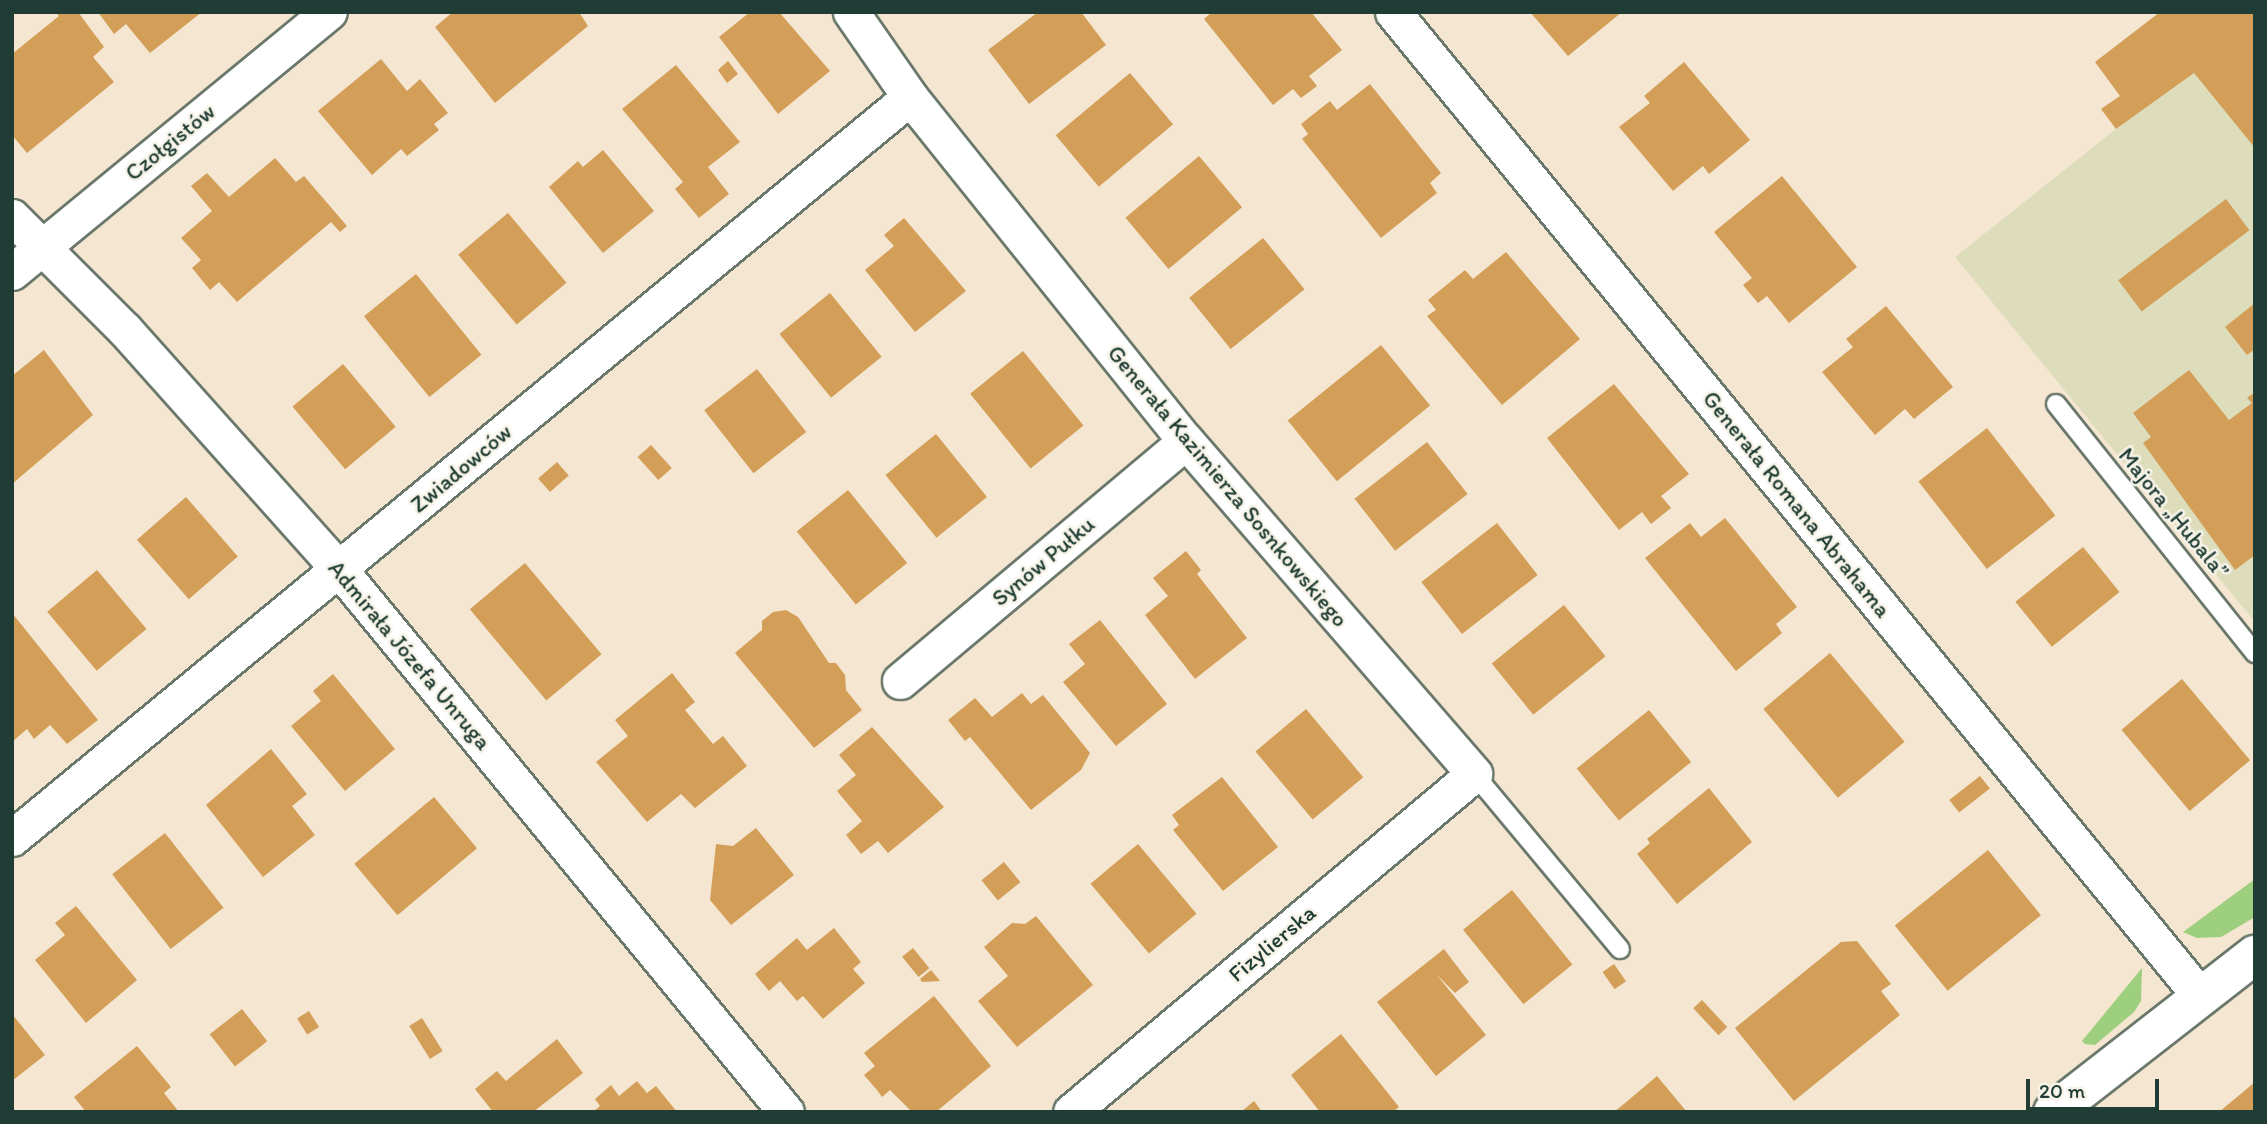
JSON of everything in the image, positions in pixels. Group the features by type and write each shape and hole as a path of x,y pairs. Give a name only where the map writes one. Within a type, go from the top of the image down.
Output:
{"street":[{"name":"Czołgistów","path":"12,272 329,12"},
{"name":"Generała Kazimierza Sosnkowskiego","path":"851,12 910,97 1186,442 1474,774"},
{"name":"Generała Romana Abrahama","path":"1393,12 2201,997"},
{"name":"Zwiadowców","path":"12,838 910,97"},
{"name":"Admirała Józefa Unruga","path":"12,217 125,330 339,569 786,1112"},
{"name":"Synów Pułku","path":"900,681 1186,442"},
{"name":"Fizylierska","path":"1071,1112 1474,774"},
{"path":"2053,1112 2255,955"}],"lane":[{"name":"Majora „Hubala”","path":"2056,404 2255,653"},
{"name":"Generała Kazimierza Sosnkowskiego","path":"1474,774 1620,949"}],"shaded area":[{"path":"2255,29 2255,622 1955,257 2116,129"}],"green space":[{"path":"2255,879 2255,917 2221,937 2197,938 2183,932"},
{"path":"2142,968 2141,1001 2134,1012 2095,1045 2085,1044 2082,1041"}],"building":[{"path":"56,12 78,12 104,47 93,57 114,82 27,153 12,135 12,54 59,16"},
{"path":"98,12 202,12 150,53 126,24 114,34"},
{"path":"453,12 579,12 588,26 495,103 435,27"},
{"path":"750,12 779,12 830,71 778,114 719,37"},
{"path":"1038,12 1081,12 1106,45 1029,104 988,50"},
{"path":"1212,12 1311,12 1342,50 1309,76 1317,86 1301,98 1293,89 1273,105 1204,19"},
{"path":"1530,12 1622,12 1568,56"},
{"path":"2160,12 2255,12 2255,148 2194,73 2116,129 2101,109 2120,96 2095,62"},
{"path":"381,59 407,91 420,79 448,113 434,124 439,130 407,156 401,149 372,175 318,111"},
{"path":"728,61 738,74 727,83 718,70"},
{"path":"1684,62 1750,140 1709,174 1703,166 1673,191 1619,127 1650,103 1644,96"},
{"path":"676,65 740,142 708,167 729,194 699,218 675,189 683,182 622,109"},
{"path":"1130,73 1173,124 1099,187 1056,135"},
{"path":"1370,84 1441,173 1430,183 1437,193 1381,238 1302,139 1308,134 1301,124 1330,101 1337,110"},
{"path":"603,150 654,211 603,253 549,187 578,161 583,167"},
{"path":"1199,156 1242,207 1169,269 1125,218"},
{"path":"275,158 296,182 304,176 347,226 340,232 331,222 237,302 219,282 210,290 192,268 201,260 181,238 212,211 191,186 207,173 229,197"},
{"path":"1782,176 1857,267 1789,323 1767,296 1758,303 1743,285 1752,278 1714,232"},
{"path":"2226,199 2249,230 2142,311 2118,280"},
{"path":"508,213 566,283 517,324 458,255"},
{"path":"904,218 966,291 915,332 865,270 894,246 884,235"},
{"path":"1263,238 1305,289 1231,349 1189,298"},
{"path":"1506,252 1580,339 1502,405 1427,316 1436,310 1428,300 1465,270 1473,279"},
{"path":"416,274 481,355 429,397 364,316"},
{"path":"830,293 882,357 831,398 779,334"},
{"path":"2255,303 2255,349 2247,355 2225,327"},
{"path":"1886,306 1953,387 1914,419 1905,409 1875,435 1822,372 1853,347 1846,339"},
{"path":"1381,345 1430,406 1337,481 1288,421"},
{"path":"44,350 93,415 12,484 12,376"},
{"path":"1023,351 1083,426 1031,468 970,394"},
{"path":"343,364 396,427 345,469 292,406"},
{"path":"757,369 806,432 753,473 704,410"},
{"path":"2189,370 2229,420 2252,403 2247,398 2255,392 2255,555 2235,570 2143,443 2151,437 2133,413"},
{"path":"1614,384 1689,474 1661,496 1671,508 1651,524 1642,512 1619,530 1547,438"},
{"path":"1987,428 2055,515 1987,569 1918,482"},
{"path":"936,434 987,497 936,538 885,475"},
{"path":"1427,442 1468,494 1395,551 1355,499"},
{"path":"651,445 672,468 658,480 638,457"},
{"path":"557,462 569,476 550,492 538,478"},
{"path":"848,490 907,563 856,605 797,532"},
{"path":"186,497 238,557 189,599 137,540"},
{"path":"1725,518 1797,607 1776,624 1782,633 1736,671 1645,558 1690,523 1701,537"},
{"path":"1497,523 1538,575 1462,634 1421,582"},
{"path":"2083,547 2120,592 2052,647 2015,602"},
{"path":"1186,551 1201,570 1197,574 1247,638 1195,679 1145,615 1168,596 1153,578"},
{"path":"525,563 601,654 546,700 470,609"},
{"path":"97,570 146,629 97,671 47,612"},
{"path":"1564,605 1606,656 1533,715 1492,664"},
{"path":"786,610 798,617 829,663 836,663 845,675 846,690 862,710 814,748 735,653 762,630 762,621 773,612"},
{"path":"12,613 98,720 67,744 50,725 34,739 27,729 12,742"},
{"path":"1100,620 1167,704 1116,746 1063,682 1085,664 1069,644"},
{"path":"1830,653 1905,742 1838,798 1763,709"},
{"path":"672,673 695,702 685,710 713,744 723,736 747,766 695,808 681,794 647,822 596,762 628,736 615,720"},
{"path":"333,674 395,749 345,791 291,726 321,701 313,691"},
{"path":"2182,679 2250,760 2190,811 2121,730"},
{"path":"1022,693 1031,704 1043,695 1090,753 1081,770 1031,810 970,737 965,741 948,720 975,698 992,717"},
{"path":"1306,709 1363,777 1313,820 1255,751"},
{"path":"1649,710 1691,762 1619,821 1577,769"},
{"path":"872,727 944,807 888,853 878,841 861,854 846,835 862,821 837,791 856,775 839,755"},
{"path":"271,749 307,794 292,806 315,835 263,877 206,805"},
{"path":"1980,776 1990,789 1959,813 1949,800"},
{"path":"1222,777 1278,847 1223,891 1173,830 1179,825 1172,815"},
{"path":"1709,788 1752,842 1677,904 1637,854 1650,843 1647,839"},
{"path":"434,797 477,848 397,915 354,864"},
{"path":"756,828 794,875 731,925 710,900 716,844 733,846"},
{"path":"165,833 223,908 171,949 112,874"},
{"path":"1138,844 1196,914 1149,954 1091,884"},
{"path":"1988,850 2041,915 1948,991 1895,926"},
{"path":"1004,862 1020,882 998,900 981,880"},
{"path":"1512,890 1572,965 1523,1004 1463,930"},
{"path":"76,906 137,980 86,1023 35,960 65,935 55,923"},
{"path":"1036,916 1093,985 1017,1047 978,1001 1008,976 984,947 1012,923 1025,924"},
{"path":"834,928 861,962 853,969 865,983 823,1019 803,996 797,1001 780,981 769,991 755,974 797,938 807,950"},
{"path":"1857,941 1891,984 1881,991 1900,1015 1794,1101 1735,1028 1841,942"},
{"path":"913,948 929,968 918,977 902,957"},
{"path":"1444,949 1469,982 1455,993 1436,974 1486,1035 1436,1076 1377,1002"},
{"path":"1614,964 1626,981 1615,989 1603,972"},
{"path":"931,970 940,981 922,982 920,979"},
{"path":"934,996 991,1066 936,1112 912,1112 890,1090 882,1097 864,1075 875,1066 864,1053"},
{"path":"1702,1000 1727,1027 1718,1035 1693,1008"},
{"path":"242,1009 267,1041 235,1067 210,1034"},
{"path":"309,1011 319,1027 307,1035 297,1018"},
{"path":"12,1014 45,1055 12,1081"},
{"path":"422,1018 443,1051 430,1059 409,1026"},
{"path":"1341,1034 1399,1107 1393,1112 1320,1112 1291,1075"},
{"path":"557,1039 583,1073 533,1112 493,1112 475,1089 497,1071 506,1081"},
{"path":"137,1046 171,1087 164,1093 179,1112 86,1112 74,1097"},
{"path":"1657,1076 1687,1112 1614,1112 1625,1103"},
{"path":"637,1081 647,1093 656,1086 677,1112 593,1112 600,1106 595,1099 611,1085 619,1096"},
{"path":"2255,1082 2255,1112 2219,1112"},
{"path":"1254,1101 1262,1112 1241,1112"}]}
